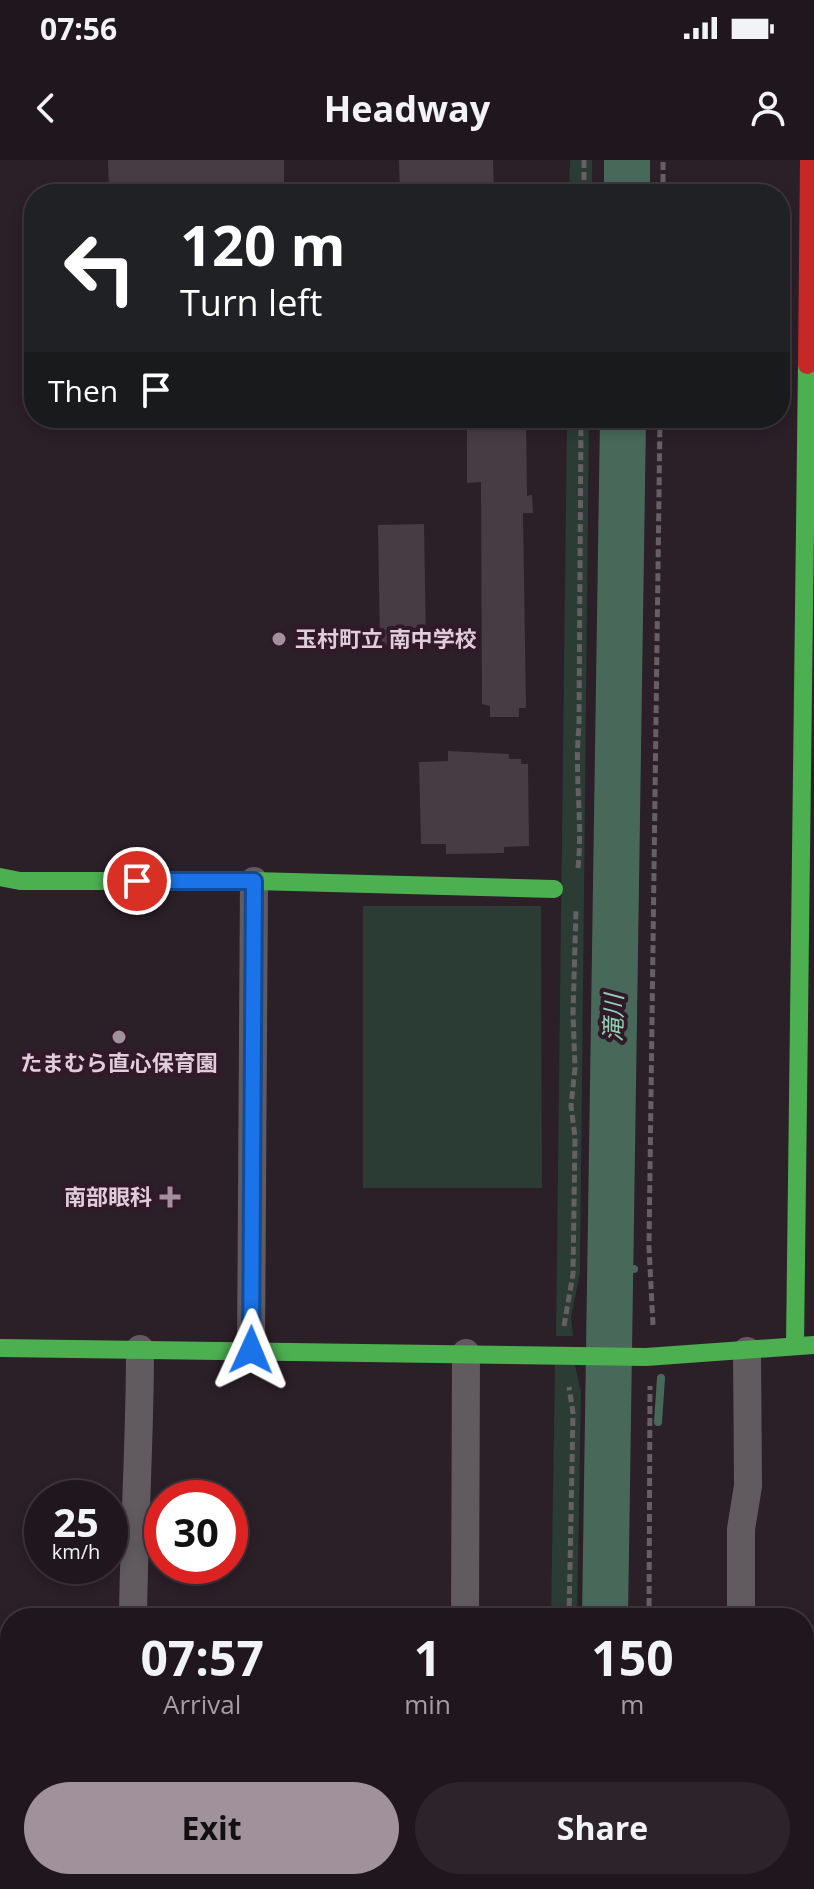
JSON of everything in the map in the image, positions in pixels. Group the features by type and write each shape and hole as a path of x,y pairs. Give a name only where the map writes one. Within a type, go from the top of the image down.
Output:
{"street":[{"path":"795,1345 805,1064 809,160"},
{"path":"0,877 20,881 254,881 554,889"},
{"path":"251,1350 254,881"},
{"path":"0,1348 651,1356 814,1345"},
{"path":"133,1608 135,1508 140,1470 140,1349"},
{"path":"741,1608 741,1529 748,1486 747,1351"},
{"path":"465,1608 466,1353"}],"path":[{"path":"584,160 584,184"},
{"path":"663,160 663,184"},
{"path":"649,1608 649,1247 660,428"},
{"path":"567,1377 573,1413 569,1608"}],"green space":[{"path":"570,160 592,160 592,184 569,184"},
{"path":"567,428 589,428 580,1273 571,1317 573,1336 556,1336"},
{"path":"363,906 541,906 542,1188 363,1188"},
{"path":"555,1365 575,1365 581,1392 577,1608 551,1608"}],"building":[{"path":"108,160 284,160 284,184 109,184"},
{"path":"399,160 493,160 494,184 400,184"},
{"path":"467,428 526,428 527,496 532,495 533,513 523,513 526,708 519,708 519,717 490,717 490,706 482,704 481,482 467,483"},
{"path":"424,524 426,645 380,645 378,525"},
{"path":"448,751 509,754 509,759 521,759 521,764 528,764 529,846 504,847 504,853 446,854 446,844 421,844 419,762 448,761"}],"waterway":[{"name":"滝川","path":"627,160 627,184"},
{"name":"滝川","path":"605,1608 623,428"},
{"path":"610,1269 634,1269"},
{"path":"658,1422 661,1378"}],"traffic: fast":[{"path":"795,1345 807,365"},
{"path":"0,877 20,881 254,881 554,889"},
{"path":"0,1348 646,1357 814,1345"}],"traffic: jam":[{"path":"807,365 809,160"}],"place":[{"name":"玉村町立 南中学校","path":"279,639"},
{"name":"たまむら直心保育園","path":"119,1037"},
{"name":"南部眼科","path":"170,1197"}],"route":[{"path":"137,881 254,881 251,1350"}]}
